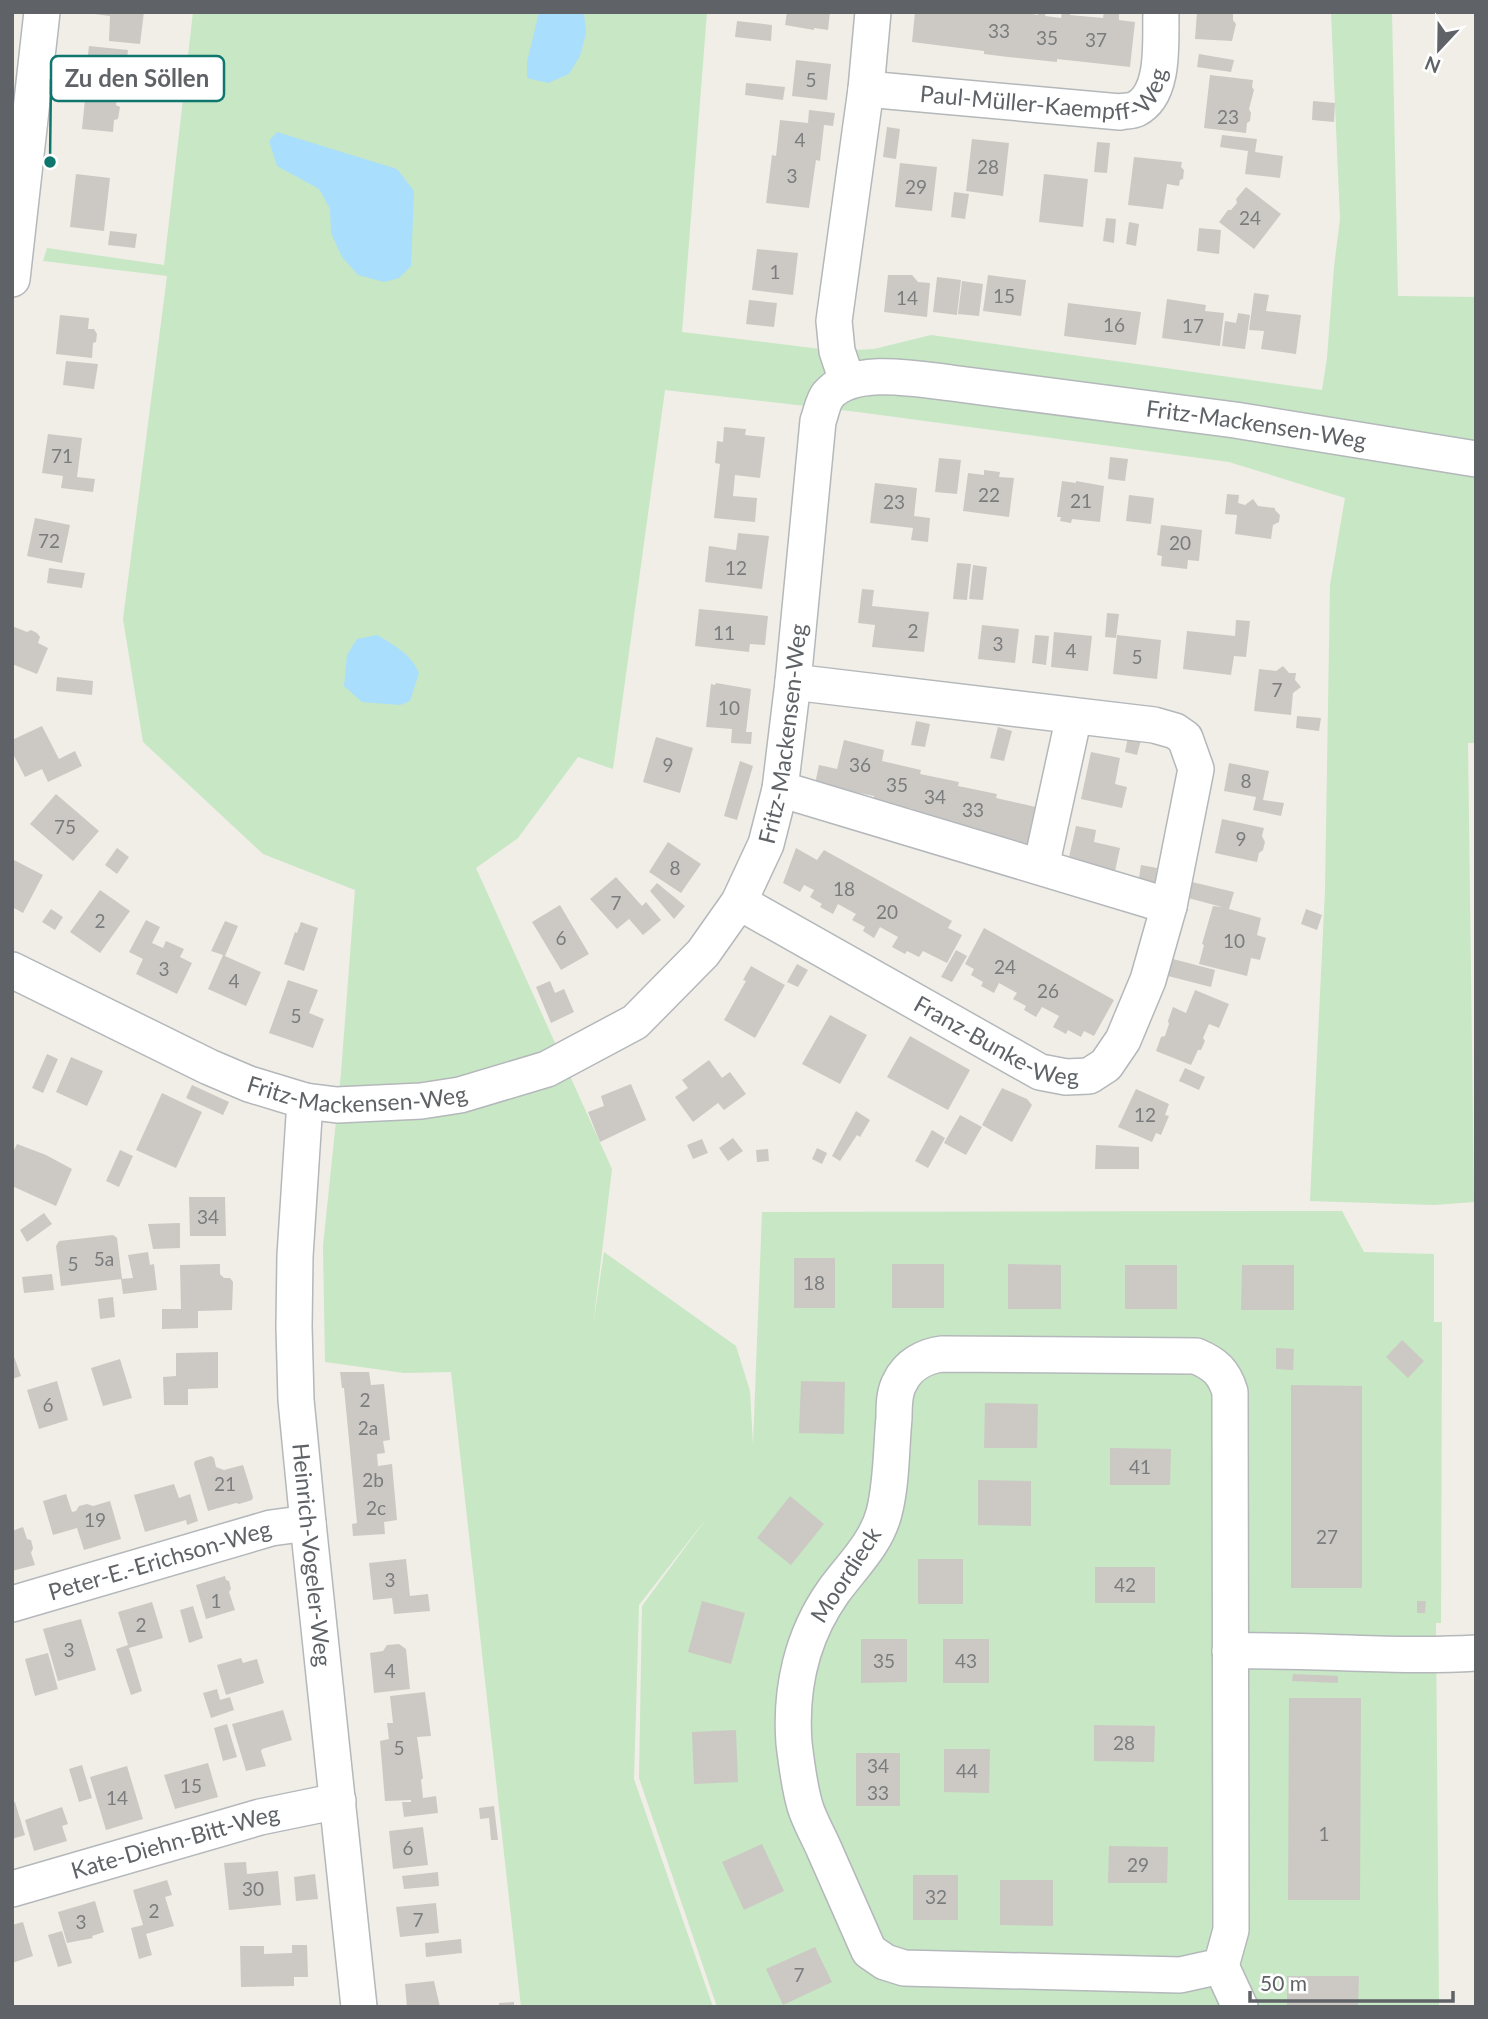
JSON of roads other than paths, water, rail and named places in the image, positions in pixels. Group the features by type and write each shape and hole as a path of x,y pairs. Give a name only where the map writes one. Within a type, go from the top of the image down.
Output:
{"street":[{"path":"13,263 42,12"},
{"name":"Paul-Müller-Kaempff-Weg","path":"847,382 837,351 834,321 866,89 873,12"},
{"name":"Paul-Müller-Kaempff-Weg","path":"866,89 1120,112 1136,109 1149,97 1158,80 1161,12"},
{"name":"Fritz-Mackensen-Weg","path":"13,970 249,1084 305,1101 337,1105 421,1101 460,1095 547,1069 635,1022 703,953 739,902 766,844 780,789 818,421 828,396 847,382 874,377 914,378 1259,424 1476,459"},
{"name":"Franz-Bunke-Weg","path":"739,902 1040,1072 1066,1077 1088,1076 1106,1065 1123,1040 1148,980 1169,905 1196,769 1185,738 1175,730 1163,726 793,682"},
{"path":"1041,867 1074,716"},
{"path":"780,789 1169,905"},
{"name":"Heinrich-Vogeler-Weg","path":"305,1101 295,1256 296,1401 359,2007"},
{"name":"Moordieck","path":"942,1354 1195,1356 1214,1365 1226,1379 1230,1392 1231,1930 1221,1966 1180,1975 904,1968 885,1962 869,1951 804,1805 794,1742 795,1688 800,1661 816,1619 874,1537 884,1513 898,1384 906,1372 927,1357 942,1354"},
{"name":"Peter-E.-Erichson-Weg","path":"12,1604 271,1528 307,1523"},
{"path":"1230,1651 1450,1655 1476,1653"},
{"name":"Kate-Diehn-Bitt-Weg","path":"12,1889 260,1817 338,1801"},
{"path":"1221,1966 1240,2007"}],"water":[{"path":"539,12 584,12 586,33 580,56 569,74 548,83 527,78 527,62"},
{"path":"277,132 397,169 414,191 411,266 399,278 384,282 358,275 342,257 331,233 330,209 319,189 277,166 269,141"},
{"path":"377,635 396,646 416,666 419,673 410,701 400,705 362,702 344,686 347,655 357,639"}],"place":[{"name":"Zu den Söllen","path":"50,162"}]}
